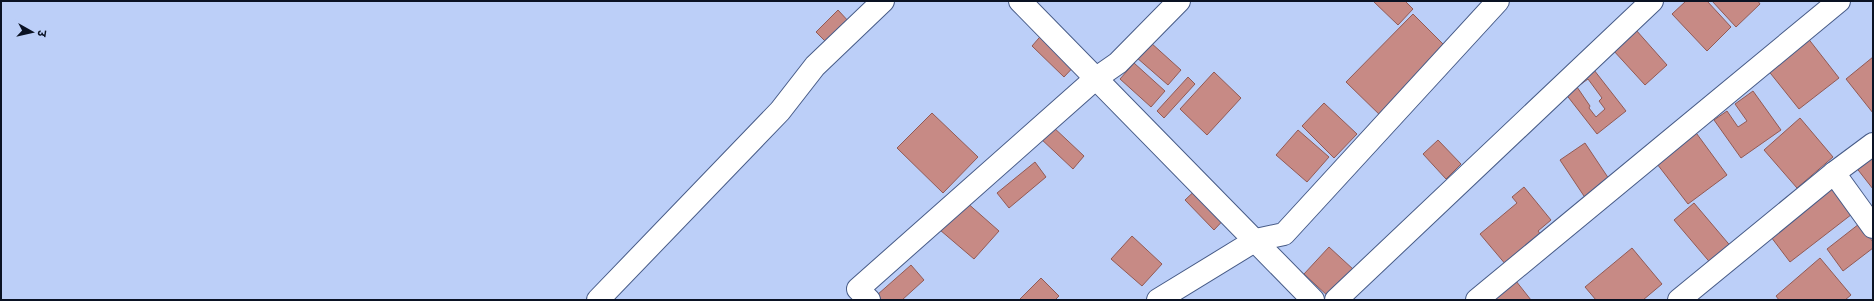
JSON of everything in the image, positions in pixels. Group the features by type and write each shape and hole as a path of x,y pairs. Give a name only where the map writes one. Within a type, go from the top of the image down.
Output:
{"street":[{"path":"609,296 780,111 815,66 883,1"},
{"path":"1020,1 1095,79 1256,240 1313,300"},
{"path":"869,300 858,289 1095,79 1118,63 1179,1"},
{"path":"1158,300 1256,240 1284,234 1498,1"},
{"path":"1336,300 1652,1"},
{"path":"1477,300 1839,1"},
{"path":"1679,300 1834,173 1873,144"},
{"path":"1834,173 1873,228"}],"building":[{"path":"1373,1 1405,1 1413,9 1398,25"},
{"path":"1686,1 1707,1 1731,27 1707,51 1672,14"},
{"path":"1712,1 1758,1 1760,4 1736,27"},
{"path":"838,10 850,23 829,45 816,32"},
{"path":"1413,14 1451,52 1384,119 1346,82"},
{"path":"1636,30 1667,65 1645,85 1613,50"},
{"path":"1045,31 1078,62 1064,77 1032,46"},
{"path":"1807,37 1839,78 1799,109 1767,69"},
{"path":"1150,42 1181,70 1168,85 1136,57"},
{"path":"1873,57 1873,113 1846,79"},
{"path":"1134,63 1165,91 1151,107 1120,79"},
{"path":"1594,70 1626,111 1597,134 1565,93","holes":["1588,79 1602,98 1599,101 1605,109 1596,117 1577,87"]},
{"path":"1214,72 1241,98 1207,135 1180,109"},
{"path":"1188,77 1195,84 1164,118 1157,111"},
{"path":"1753,91 1781,130 1741,158 1714,120 1727,111 1738,127 1747,121 1735,104"},
{"path":"1324,103 1357,134 1334,158 1302,126"},
{"path":"932,113 978,157 943,193 897,148"},
{"path":"1800,118 1833,157 1797,188 1764,150"},
{"path":"1051,125 1084,156 1073,169 1039,137"},
{"path":"1298,130 1329,157 1307,182 1276,155"},
{"path":"1694,130 1727,175 1688,204 1654,160"},
{"path":"1438,140 1461,164 1446,179 1423,154"},
{"path":"1585,143 1611,182 1586,199 1560,160"},
{"path":"1873,150 1873,189 1855,166"},
{"path":"1035,162 1046,177 1009,208 997,193"},
{"path":"1833,181 1856,211 1790,262 1768,233"},
{"path":"1201,185 1229,214 1214,230 1185,200"},
{"path":"1524,187 1551,220 1538,231 1542,236 1507,266 1480,234 1517,203 1512,197"},
{"path":"965,201 999,231 974,259 940,230"},
{"path":"1694,203 1733,249 1713,266 1674,220"},
{"path":"1859,224 1873,242 1873,248 1843,271 1827,249"},
{"path":"1132,236 1162,264 1142,286 1111,259"},
{"path":"1329,247 1354,270 1329,297 1304,274"},
{"path":"1632,248 1662,284 1643,300 1596,300 1585,287"},
{"path":"1820,258 1851,295 1845,300 1779,300 1776,296"},
{"path":"911,265 924,280 902,300 881,300 877,295"},
{"path":"1512,276 1531,300 1483,300"},
{"path":"1041,278 1059,296 1055,300 1019,300"}]}
